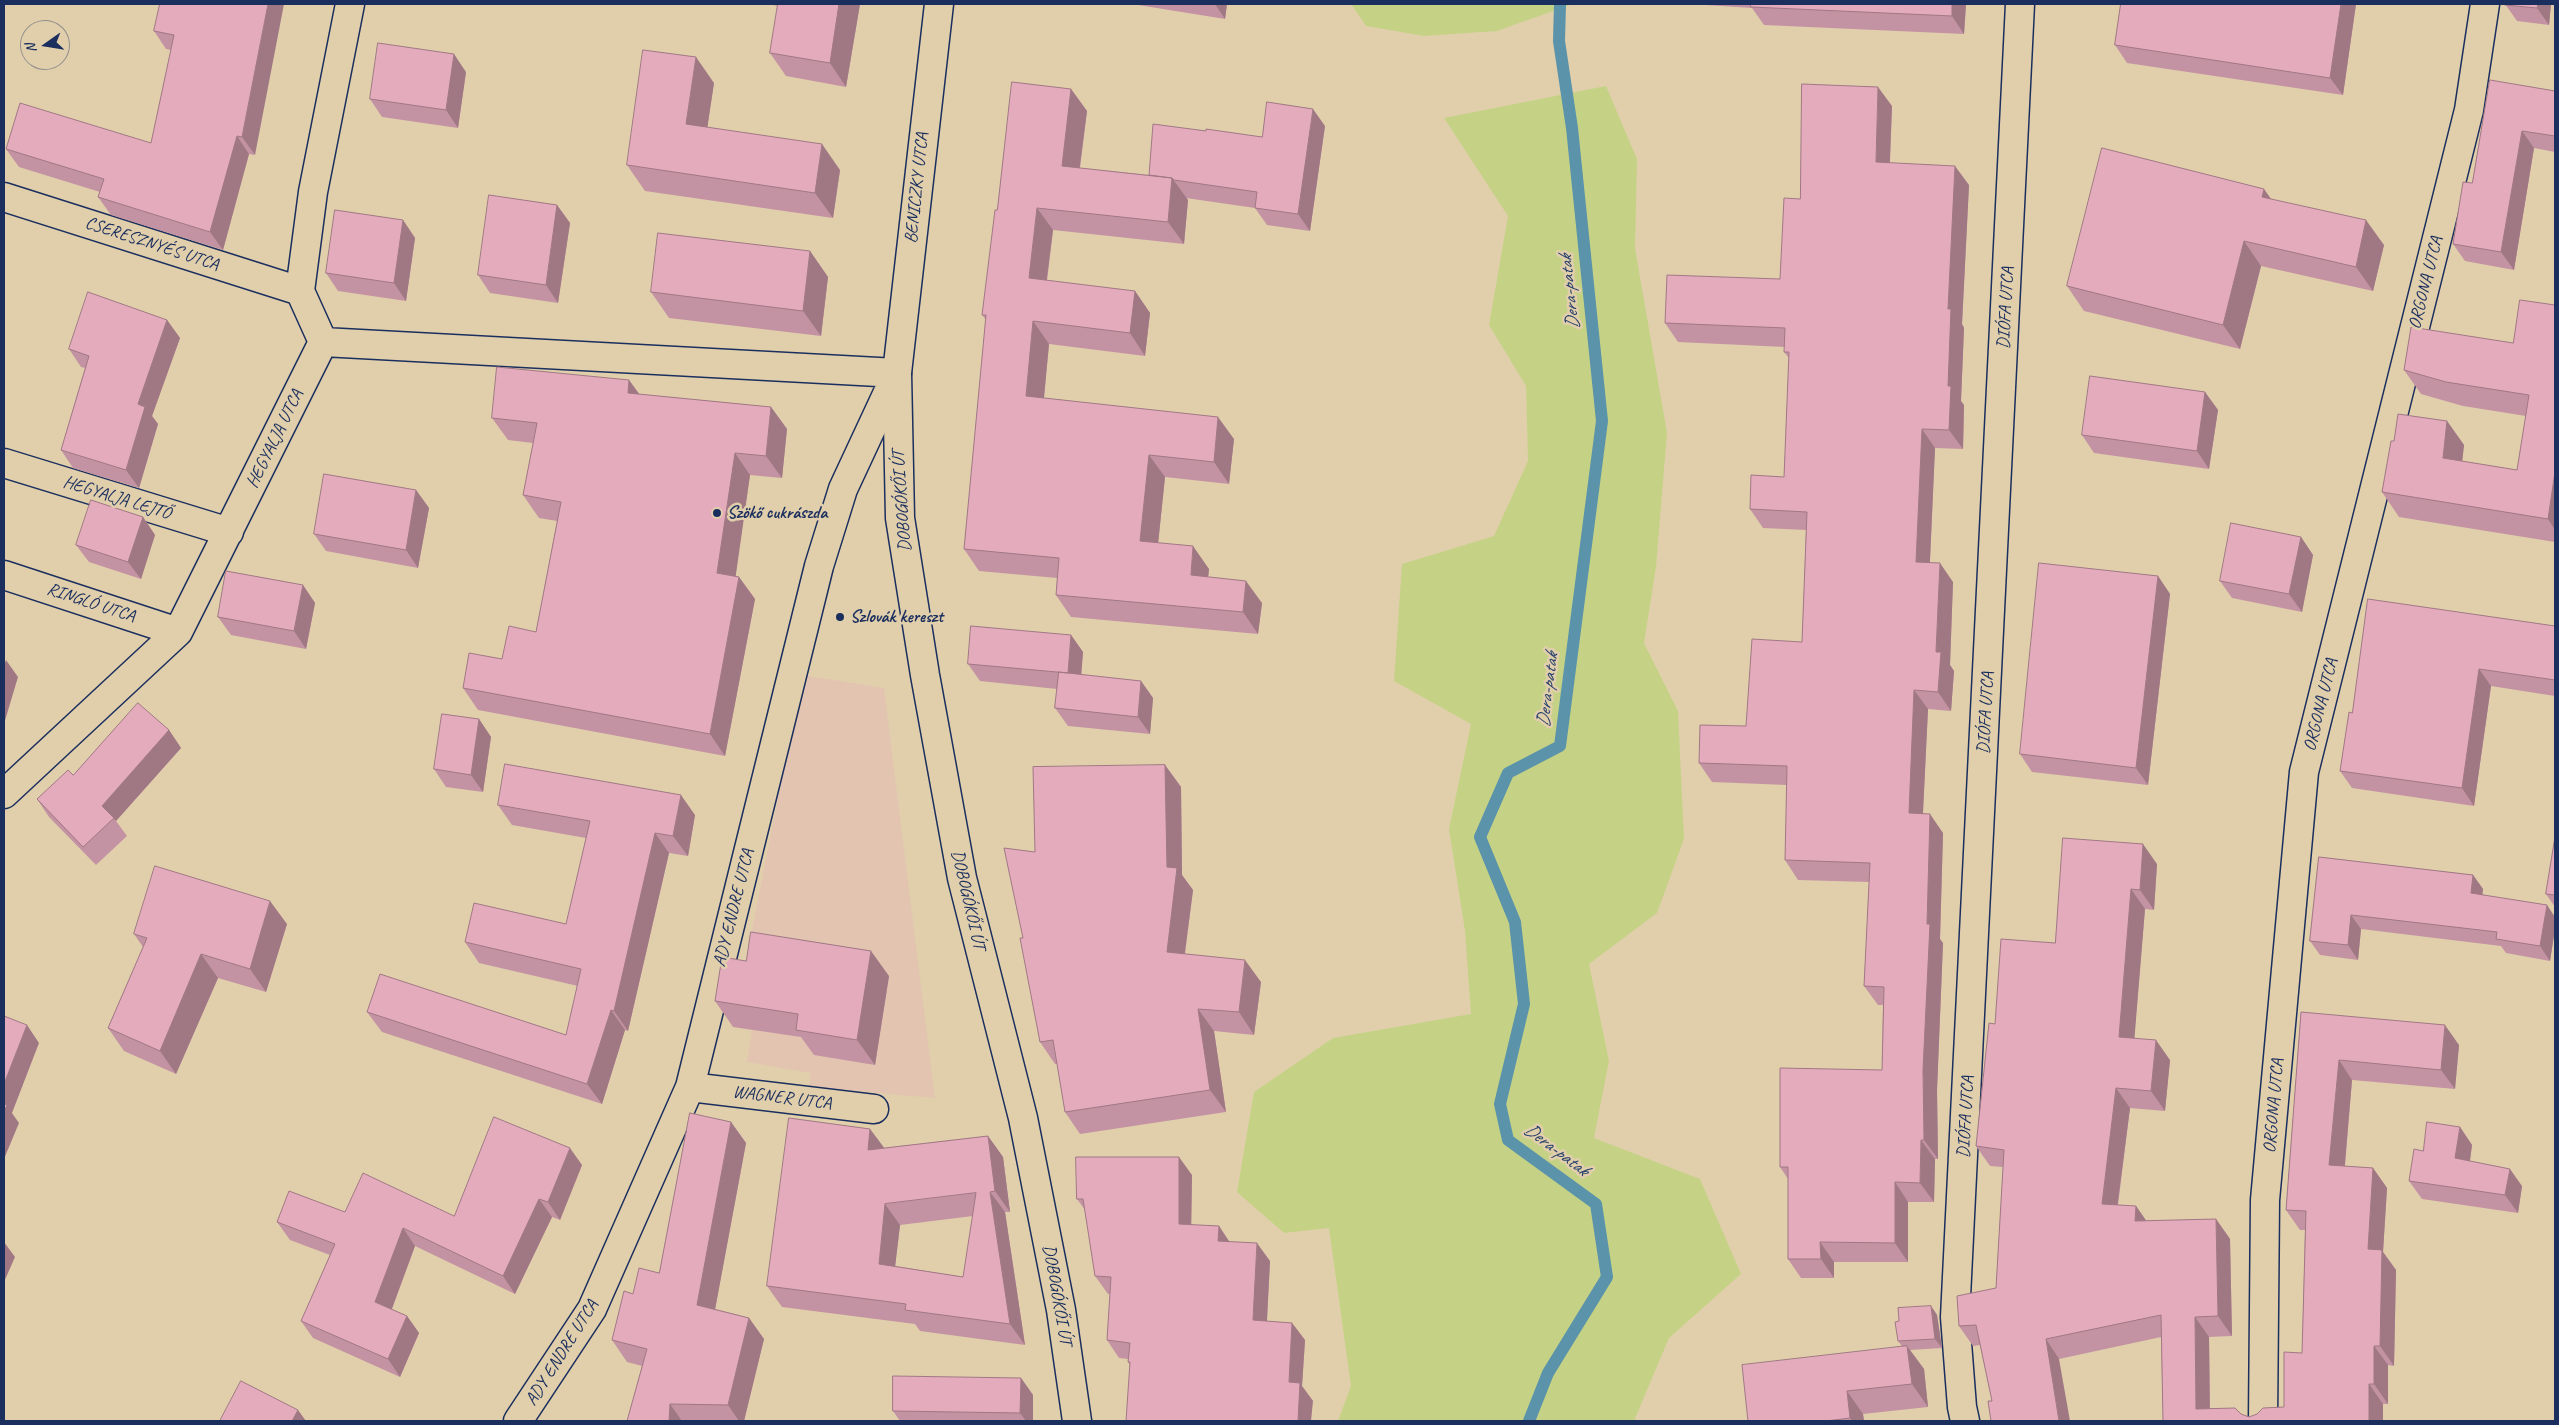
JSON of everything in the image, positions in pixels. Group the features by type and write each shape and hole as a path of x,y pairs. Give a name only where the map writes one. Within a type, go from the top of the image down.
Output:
{"street":[{"path":"350,4 313,192 300,291 322,342 897,373"},
{"name":"BENICZKY UTCA","path":"897,373 939,4"},
{"name":"DIÓFA UTCA","path":"1966,1421 1962,1408 1956,1317 2020,4"},
{"name":"ORGONA UTCA","path":"2263,1421 2265,1200 2304,772 2469,110 2485,4"},
{"name":"CSERESZNYÉS UTCA","path":"4,197 300,291"},
{"name":"HEGYALJA UTCA","path":"4,794 178,632 322,342"},
{"name":"ADY ENDRE UTCA","path":"518,1421 592,1309 690,1087 819,566 843,489 897,373"},
{"name":"DOBOGÓKŐI ÚT","path":"897,373 900,518 925,675 962,878 1023,1118 1061,1310 1077,1421"},
{"name":"HEGYALJA LEJTŐ","path":"4,463 229,532"},
{"name":"RINGLÓ UTCA","path":"4,575 178,632"},
{"name":"WAGNER UTCA","path":"690,1087 874,1109"}],"shaded area":[{"path":"802,675 884,688 935,1098 809,1087 811,1073 747,1062 752,1030 733,1027"}],"green space":[{"path":"1351,4 1573,4 1497,31 1424,36 1366,26"},
{"path":"1606,86 1637,159 1635,248 1667,433 1656,567 1644,643 1678,711 1684,839 1657,913 1589,964 1609,1061 1594,1138 1700,1179 1741,1274 1669,1338 1634,1421 1338,1421 1351,1386 1329,1228 1284,1233 1237,1192 1254,1092 1333,1038 1471,1014 1465,931 1449,829 1471,724 1394,681 1402,564 1494,536 1528,461 1526,386 1489,325 1508,216 1444,118"}],"building":[{"path":"160,4 268,4 242,137 237,136 210,232 98,197 104,179 6,149 20,103 151,143 174,35 154,31"},
{"path":"778,4 839,4 830,63 770,53"},
{"path":"1751,4 1952,4 1952,16 1751,7"},
{"path":"2121,4 2341,4 2330,78 2115,45"},
{"path":"2505,4 2538,4 2537,8"},
{"path":"378,43 454,54 446,110 370,99"},
{"path":"643,50 696,57 686,124 822,144 815,193 627,165"},
{"path":"2490,80 2555,91 2555,136 2522,131 2501,252 2453,244 2463,182 2472,183"},
{"path":"1012,82 1071,89 1062,166 1172,178 1168,222 1037,208 1029,278 1135,291 1130,333 1033,321 1026,396 1218,417 1214,462 1149,455 1140,541 1193,546 1191,575 1246,581 1243,612 1056,595 1059,558 964,549 986,315 982,315"},
{"path":"1802,84 1878,87 1876,162 1955,166 1948,309 1951,309 1948,386 1951,386 1949,430 1922,429 1916,562 1940,563 1936,652 1941,652 1938,692 1914,690 1909,813 1930,814 1927,924 1930,924 1923,1070 1924,1140 1921,1140 1920,1183 1895,1182 1895,1243 1820,1242 1821,1259 1788,1259 1788,1167 1780,1167 1780,1068 1882,1070 1884,987 1864,986 1870,863 1785,860 1787,766 1699,763 1700,725 1746,726 1752,639 1802,642 1807,512 1750,509 1751,475 1784,477 1789,352 1784,352 1785,328 1665,323 1667,275 1780,279 1784,198 1800,199"},
{"path":"1267,102 1313,109 1298,214 1255,208 1257,192 1149,175 1153,124 1262,137"},
{"path":"2102,148 2264,189 2262,197 2366,220 2356,267 2244,241 2223,325 2067,286"},
{"path":"489,195 557,205 546,285 478,275"},
{"path":"335,210 403,220 394,283 326,273"},
{"path":"658,233 810,251 803,311 651,292"},
{"path":"88,292 167,320 138,404 145,407 126,470 61,450 89,356 69,349"},
{"path":"2520,300 2555,305 2555,472 2548,519 2382,492 2391,441 2394,441 2398,414 2447,421 2443,458 2517,470 2529,395 2446,382 2404,370 2411,327 2513,343"},
{"path":"497,367 629,380 628,393 771,407 766,456 735,453 717,573 739,577 710,734 463,688 469,653 502,659 509,626 536,632 561,502 523,495 537,423 492,418"},
{"path":"2090,376 2205,392 2197,451 2082,435"},
{"path":"324,474 416,490 406,550 314,534"},
{"path":"91,500 143,517 128,562 76,545"},
{"path":"2231,523 2301,537 2289,594 2220,581"},
{"path":"2039,563 2158,576 2136,768 2020,754"},
{"path":"226,571 303,585 294,631 218,617"},
{"path":"2368,599 2555,626 2555,680 2479,669 2462,788 2340,771 2349,712 2352,713"},
{"path":"971,626 1071,635 1068,673 968,664"},
{"path":"1059,672 1141,681 1138,717 1055,708"},
{"path":"138,703 169,730 102,806 114,818 83,847 37,799 68,770 73,775"},
{"path":"442,714 479,719 471,775 434,769"},
{"path":"505,764 681,795 673,836 655,833 614,1011 611,1010 587,1084 367,1012 380,974 566,1035 581,969 465,942 474,903 566,924 590,821 498,805"},
{"path":"1165,765 1167,867 1177,868 1167,952 1245,960 1239,1012 1198,1009 1210,1090 1065,1112 1053,1040 1040,1042 1020,938 1023,938 1004,848 1035,852 1033,767"},
{"path":"2555,837 2555,895 2546,894"},
{"path":"2063,838 2143,844 2140,890 2131,889 2119,1037 2156,1040 2151,1091 2116,1088 2102,1204 2136,1206 2135,1221 2216,1219 2218,1316 2195,1317 2196,1409 2235,1408 2241,1414 2249,1417 2257,1414 2263,1408 2284,1407 2284,1352 2302,1353 2306,1211 2286,1210 2301,1012 2445,1025 2441,1070 2339,1060 2329,1165 2373,1168 2368,1249 2382,1250 2380,1346 2374,1346 2374,1384 2369,1384 2369,1421 2163,1421 2161,1315 2046,1339 2059,1421 1991,1421 1988,1401 1992,1401 1976,1325 1959,1326 1957,1296 1996,1288 2004,1150 1976,1146 1989,1023 1995,1024 2001,939 2055,943"},
{"path":"2319,857 2473,875 2471,893 2547,905 2540,946 2496,939 2497,932 2351,915 2348,945 2310,941"},
{"path":"155,866 270,901 250,969 201,954 160,1051 108,1028 147,938 134,934"},
{"path":"751,932 871,951 857,1040 796,1030 798,1014 715,1001 722,957 746,961"},
{"path":"4,1016 27,1025 4,1084"},
{"path":"690,1113 731,1122 697,1305 749,1318 728,1405 670,1404 669,1421 627,1421 647,1349 612,1340 624,1291 633,1294 639,1268 659,1273"},
{"path":"494,1117 570,1148 548,1202 539,1199 503,1276 403,1228 375,1302 407,1316 388,1359 301,1321 335,1244 277,1222 289,1191 345,1212 363,1173 454,1216"},
{"path":"789,1118 870,1129 868,1150 988,1136 995,1191 990,1192 1010,1324 905,1310 906,1304 767,1286","holes":["976,1193 963,1277 879,1264 885,1204"]},
{"path":"2427,1122 2460,1127 2455,1158 2510,1169 2505,1195 2409,1181 2414,1149 2423,1151"},
{"path":"1076,1157 1179,1157 1179,1224 1219,1226 1218,1241 1257,1243 1253,1320 1292,1323 1289,1382 1300,1383 1298,1421 1126,1421 1130,1343 1107,1340 1111,1277 1095,1276 1083,1199 1077,1199"},
{"path":"1931,1306 1935,1339 1898,1341 1895,1322 1899,1321 1898,1308"},
{"path":"1907,1346 1912,1384 1847,1391 1850,1418 1826,1421 1748,1421 1742,1365"},
{"path":"893,1376 1021,1378 1020,1413 893,1411"},
{"path":"241,1381 298,1410 292,1421 220,1421"}],"waterway":[{"name":"Dera-patak","path":"1529,1421 1548,1373 1607,1277 1596,1204 1508,1140 1500,1104 1524,1004 1515,922 1480,837 1508,773 1560,746 1602,421 1572,128 1559,41 1560,4"}],"place":[{"name":"Szökő cukrászda","path":"717,513"},
{"name":"Szlovák kereszt","path":"840,617"}]}
